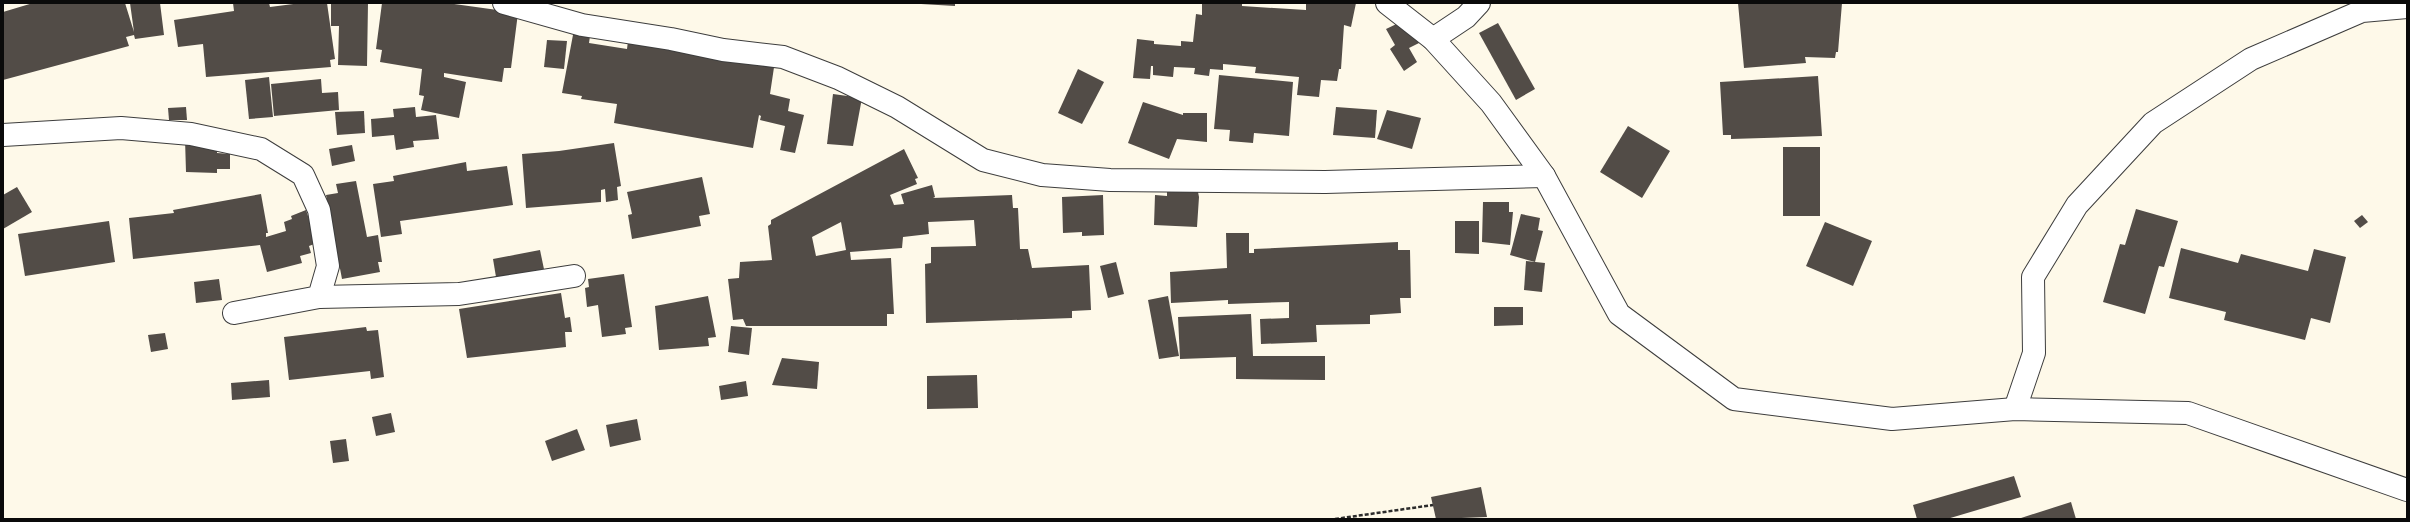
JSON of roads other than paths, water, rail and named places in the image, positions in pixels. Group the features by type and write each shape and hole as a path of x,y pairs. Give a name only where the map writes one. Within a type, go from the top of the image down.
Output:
{"street":[{"path":"504,3 582,25 671,39 723,50 783,57 838,78 897,107 983,160 1042,175 1110,180 1324,182 1544,176"},
{"path":"1387,3 1433,39 1491,103 1544,176 1620,314 1734,399 1892,419 2015,409 2188,413 2407,490"},
{"path":"1433,39 1466,17 1479,3"},
{"path":"2015,409 2034,354 2033,277 2077,205 2153,123 2251,59 2362,11 2407,7"},
{"path":"3,135 121,128 191,134 260,149 303,175 319,210 328,266 319,297"},
{"path":"234,313 319,297 459,294 574,276"}]}
